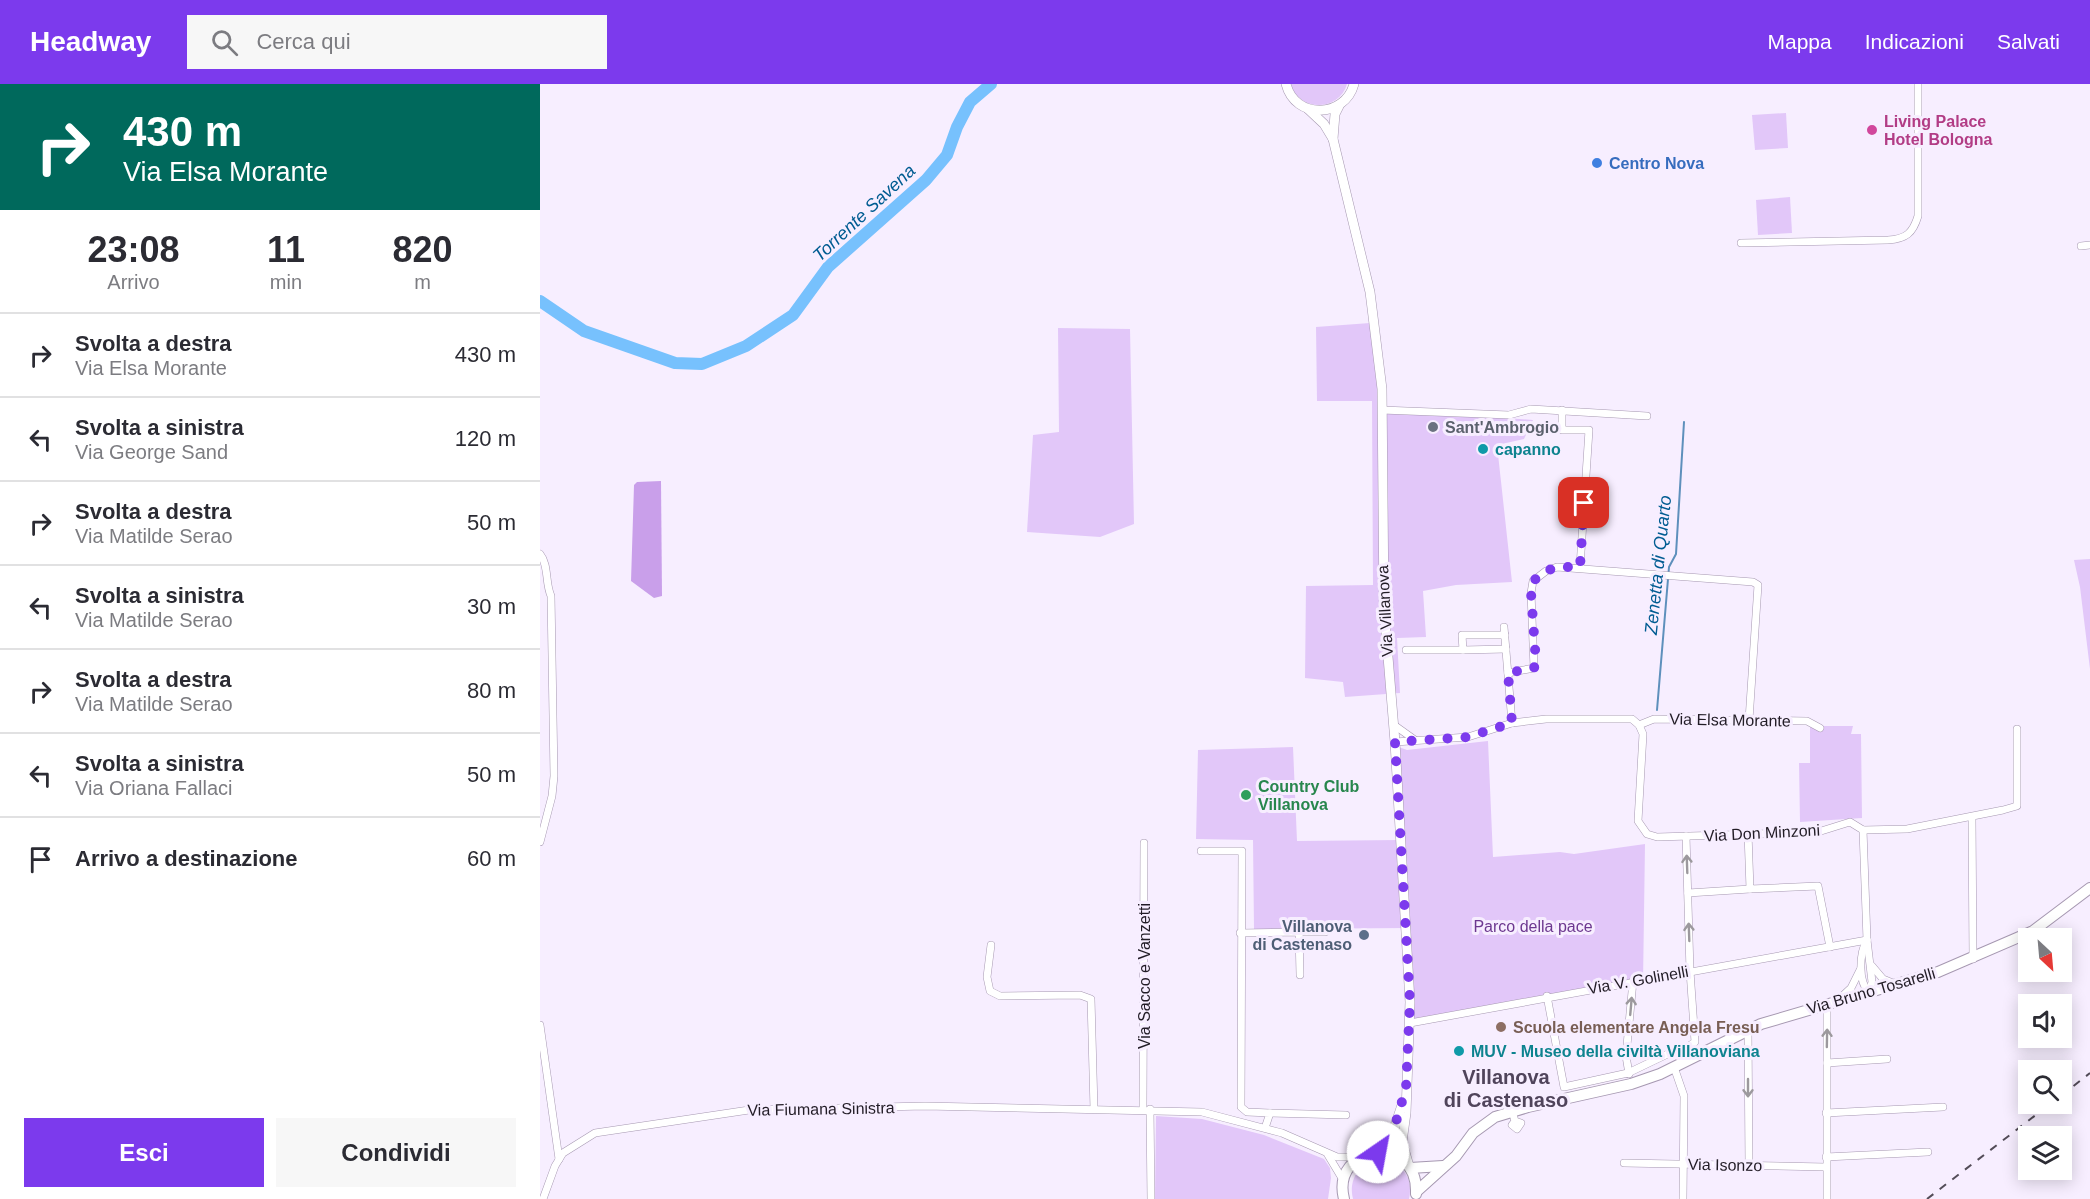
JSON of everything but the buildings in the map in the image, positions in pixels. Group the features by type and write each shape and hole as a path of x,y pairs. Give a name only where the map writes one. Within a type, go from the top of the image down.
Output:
{"main road":[{"name":"Via Villanova","path":"1286,84 1292,98 1324,124 1333,139 1375,319 1382,410 1382,566 1394,725 1410,1023 1402,1142 1410,1167"},
{"path":"1308,109 1329,110 1338,106 1347,99 1354,84"},
{"name":"Via Villanova","path":"1333,139 1338,106"},
{"name":"Via Bruno Tosarelli","path":"1416,1196 1481,1126 1631,1084 1674,1067 1689,1053 1748,1029 1897,985 1973,959 2021,937 2048,921 2090,888"},
{"name":"Via Villanova","path":"1365,1155 1393,1132 1406,1088"},
{"path":"1338,1199 1343,1189 1347,1170 1365,1155 1387,1152 1410,1167 1446,1166"},
{"path":"1410,1167 1416,1196"}],"street":[{"path":"1741,243 1888,240 1903,238 1914,229 1918,216 1918,84"},
{"path":"2081,246 2090,245"},
{"path":"1382,410 1509,415 1531,409 1647,416"},
{"path":"1562,411 1562,430 1589,430 1580,567"},
{"path":"540,555 546,562 547,584 551,596 554,758 552,796 540,842"},
{"path":"1508,673 1534,668 1531,593 1533,581 1546,571 1557,567 1580,567 1753,582 1758,585 1749,720"},
{"path":"1504,627 1512,723"},
{"path":"1463,650 1462,635 1505,635"},
{"path":"1406,650 1506,650"},
{"path":"1395,742 1468,737 1512,723 1546,719 1632,719 1639,725"},
{"name":"Via Elsa Morante","path":"1639,725 1654,719 1749,720 1807,721 1820,728"},
{"path":"1394,725 1415,740"},
{"name":"Via Don Minzoni","path":"1639,725 1643,734 1637,814 1641,828 1647,834 1657,837 1818,832 1850,822 1863,830 1906,829 1972,818 2017,806 2016,729"},
{"path":"1972,818 1973,959"},
{"path":"1863,830 1867,940 1872,982 1869,993"},
{"path":"1748,833 1750,889"},
{"path":"1686,836 1690,971"},
{"name":"Via Sacco e Vanzetti","path":"1144,843 1146,1109 1151,1199"},
{"path":"1202,851 1242,851 1240,933 1244,1111 1346,1115"},
{"path":"1688,893 1818,886 1830,947"},
{"path":"1299,932 1300,975"},
{"path":"1240,933 1325,932"},
{"path":"1867,940 1862,965 1863,985 1869,993"},
{"name":"Via V. Golinelli","path":"1410,1023 1546,996 1867,940"},
{"path":"991,945 987,977 990,991 1000,996 1080,995 1091,999 1094,1108"},
{"path":"1870,963 1880,977 1897,985"},
{"path":"1827,1199 1827,1063 1831,1003 1851,988 1862,965"},
{"name":"Via Bruno Tosarelli","path":"1546,996 1564,1087 1628,1073 1657,1057 1689,1053 1695,1042 1690,971"},
{"path":"1631,1084 1626,1056 1633,981"},
{"name":"Via Fiumana Sinistra","path":"540,1024 559,1159"},
{"path":"1748,1029 1749,1166"},
{"path":"1827,1063 1887,1059"},
{"path":"1674,1067 1684,1096 1683,1199"},
{"name":"Via Fiumana Sinistra","path":"543,1199 559,1159 575,1144 595,1133 670,1119 749,1110 925,1106 1202,1112 1265,1128 1326,1153 1346,1158 1365,1155"},
{"path":"1826,1113 1943,1107"},
{"path":"1265,1128 1270,1113"},
{"path":"1826,1158 1928,1152"},
{"path":"1326,1153 1336,1165 1343,1189"},
{"name":"Via Isonzo","path":"1624,1163 1826,1167"}],"green space":[{"path":"1291,84 1347,84 1343,93 1336,100 1319,105 1302,100 1295,93"},
{"path":"1786,113 1788,148 1755,150 1752,115"},
{"path":"1790,197 1792,233 1758,235 1756,200"},
{"path":"1370,323 1384,409 1533,420 1524,439 1497,445 1512,582 1456,585 1423,591 1426,637 1397,638 1400,693 1345,697 1343,682 1305,678 1306,586 1373,585 1372,401 1317,401 1316,327"},
{"path":"1058,328 1130,329 1134,524 1100,537 1027,532 1033,435 1059,432"},
{"path":"2090,559 2090,669 2080,587 2074,560"},
{"path":"1810,726 1853,726 1851,734 1861,734 1862,818 1800,822 1799,763 1810,763"},
{"name":"Parco della pace","path":"1488,741 1493,857 1560,852 1574,854 1645,844 1643,983 1411,1022 1409,928 1254,929 1253,840 1196,839 1198,750 1293,747 1297,841 1400,840 1396,746 1407,750"},
{"path":"1156,1116 1202,1119 1264,1135 1324,1159 1330,1168 1331,1178 1328,1199 1155,1199"},
{"path":"1378,1160 1393,1163 1404,1171 1410,1184 1409,1199 1353,1199 1352,1185 1356,1174 1365,1165"}],"shaded area":[{"path":"661,481 662,596 654,598 631,581 634,485 637,482"}],"waterway":[{"name":"Torrente Savena","path":"540,301 584,331 675,363 702,364 746,346 793,315 828,267 926,180 947,155 957,127 970,102 991,84"},
{"name":"Zenetta di Quarto","path":"1657,710 1669,567 1676,554 1684,422"}],"railway":[{"path":"2072,1087 2090,1073"},
{"path":"1927,1199 2037,1114"}],"place":[{"name":"Living Palace Hotel Bologna","path":"1872,130"},
{"name":"Centro Nova","path":"1597,163"},
{"name":"Sant'Ambrogio","path":"1433,427"},
{"name":"capanno","path":"1483,449"},
{"name":"Country Club Villanova","path":"1246,795"},
{"name":"Villanova di Castenaso","path":"1364,935"},
{"name":"Scuola elementare Angela Fresu","path":"1501,1027"},
{"name":"MUV - Museo della civiltà Villanoviana","path":"1459,1051"}],"district":[{"name":"Villanova di Castenaso","path":"1506,1088"}],"route":[{"path":"1378,1152 1369,1153 1381,1145 1393,1132 1406,1088 1410,1023 1395,742 1468,737 1485,734 1512,723 1508,673 1528,671 1534,668 1536,662 1531,593 1533,581 1546,571 1557,567 1580,567 1584,503"}]}
